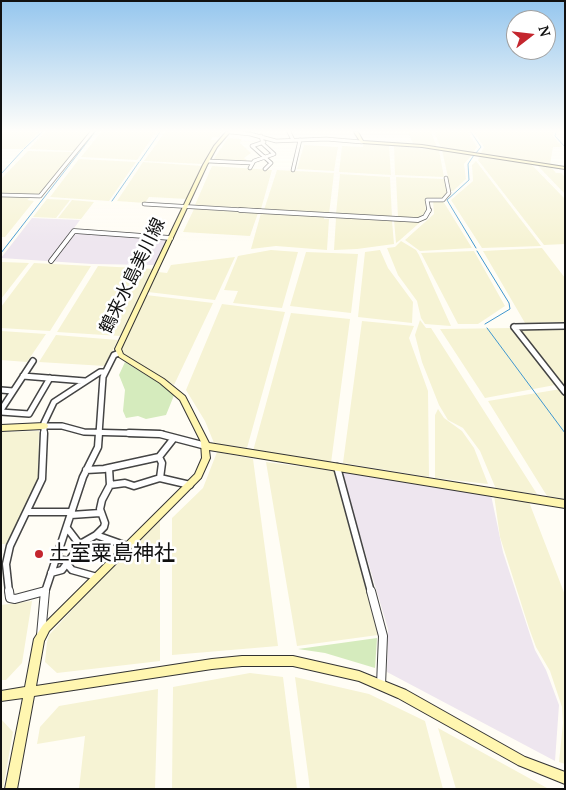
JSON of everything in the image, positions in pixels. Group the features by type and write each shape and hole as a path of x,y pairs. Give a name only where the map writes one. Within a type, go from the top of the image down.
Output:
{"street":[{"path":"1,195 40,196 62,169"},
{"name":"鶴来水島美川線","path":"204,169 118,349 132,364 162,381 183,398 206,446"},
{"path":"144,204 418,220 425,217 429,212 427,200 443,200 449,193 446,178"},
{"path":"51,260 74,231 171,238"},
{"path":"565,326 514,327 565,392"},
{"path":"41,635 45,591 86,470 98,447 102,382 114,355 119,352"},
{"path":"32,362 1,411 30,414 50,378"},
{"path":"45,591 15,599 10,598 8,595 6,564 10,546 42,479 44,426 54,402 100,372 105,372"},
{"path":"23,376 86,381"},
{"path":"1,390 13,391"},
{"path":"1,428 62,426 84,432 160,434 206,446 565,504"},
{"path":"86,470 109,468 160,457 174,438"},
{"path":"11,789 37,644 41,635 198,476 206,458 206,446"},
{"path":"160,457 162,462 160,478"},
{"path":"338,467 383,636 381,685"},
{"path":"51,573 62,570 80,545 96,536 105,523 100,513 102,500 110,485 109,468"},
{"path":"110,485 125,483 134,486 160,478 190,485"},
{"path":"27,512 100,513"},
{"path":"67,528 80,545"},
{"path":"96,536 127,546"},
{"path":"56,559 68,563 72,570 97,577"},
{"path":"1,696 202,665 260,660 293,661 359,676 402,694 522,761 565,778"}],"shaded area":[{"path":"11,169 60,169 39,195 1,194 1,179"},
{"path":"71,169 131,169 109,201 50,197"},
{"path":"138,169 202,169 187,199 149,197 145,203 117,201"},
{"path":"211,169 272,170 261,209 195,205"},
{"path":"297,169 334,169 334,171"},
{"path":"339,169 391,169 391,175 339,172"},
{"path":"395,169 442,169 444,177 395,175"},
{"path":"446,169 465,169 466,179 451,191"},
{"path":"472,169 482,169 541,246 482,248 451,200 473,181"},
{"path":"485,169 536,169 565,199 565,244 544,245"},
{"path":"541,169 553,169 556,173 561,173 565,177 565,194"},
{"path":"277,170 334,173 329,214 264,210"},
{"path":"340,174 390,177 392,217 336,214"},
{"path":"396,177 444,179 447,193 441,199 425,198 426,212 418,219 398,218"},
{"path":"1,197 32,197 27,200 34,201 5,237 1,237"},
{"path":"47,199 70,200 56,218 33,217"},
{"path":"72,200 94,202 81,219 58,218"},
{"path":"433,200 443,201 472,248 420,251 405,240 434,214"},
{"path":"194,209 258,213 250,236 183,232"},
{"path":"261,213 324,217 324,219 329,219 327,250 276,246 251,249"},
{"path":"32,218 80,220 72,231 169,238 154,265 92,264 1,258"},
{"path":"336,218 392,221 394,244 334,250"},
{"path":"425,218 400,240 396,243 394,220"},
{"path":"401,241 416,250 419,255 451,326 425,324 421,318 417,301 398,275 387,248 395,247"},
{"path":"542,248 565,278 565,322 525,323 483,251"},
{"path":"271,250 298,252 282,308 233,303 238,291 224,290 238,256"},
{"path":"380,250 388,268 413,302 412,323 358,317 365,252"},
{"path":"474,251 505,306 478,324 458,324 421,253"},
{"path":"306,252 358,254 351,313 290,306"},
{"path":"235,257 215,300 148,292 158,272 167,273 171,265"},
{"path":"1,263 29,263 1,299"},
{"path":"34,263 91,266 50,331 1,328 1,307"},
{"path":"98,266 155,269 120,336 57,332"},
{"path":"146,295 213,303 174,385 124,355 122,350 122,346"},
{"path":"222,304 285,312 247,448 214,443 205,421 186,390"},
{"path":"291,313 350,319 331,463 253,451"},
{"path":"420,320 426,328 431,328 537,494 496,489 480,451 463,428 448,420 439,405 422,362 415,335"},
{"path":"362,321 414,326 409,338 428,391 429,477 343,463"},
{"path":"512,328 555,385 485,398 440,329"},
{"path":"518,328 565,328 565,384 562,384"},
{"path":"1,331 46,334 27,362 1,360"},
{"path":"56,335 118,340 105,366 39,362"},
{"path":"561,389 565,394 565,499 547,496 488,401"},
{"path":"438,409 444,418 462,431 474,448 488,484 435,478 435,415"},
{"path":"39,431 38,481 24,512 6,544 1,544 1,432"},
{"path":"217,452 253,459 278,646 172,655 172,518 203,488"},
{"path":"266,462 335,471 378,635 297,646"},
{"path":"341,471 491,495 503,552 535,650 546,670 559,705 555,761 387,672 388,629"},
{"path":"494,495 529,502 565,595 565,764 559,762 563,723 562,707 550,671 536,647 529,628 500,537"},
{"path":"160,520 160,661 57,673 45,662 49,635 105,574"},
{"path":"32,601 22,663 6,680 1,680 1,605"},
{"path":"250,673 283,677 297,789 172,789 173,687"},
{"path":"295,677 369,694 425,721 443,789 310,789"},
{"path":"158,689 155,789 79,789 85,736 37,744 40,727 59,706"},
{"path":"1,719 13,732 3,789 1,789"},
{"path":"438,728 547,788 547,789 456,789"}],"green space":[{"path":"125,362 175,393 166,415 146,419 138,416 126,418 123,411 125,390 119,375"},
{"path":"377,638 375,668 325,653 298,649"}],"waterway":[{"path":"1,174 6,169"},
{"path":"1,253 66,169"},
{"path":"112,201 134,169"},
{"path":"468,169 469,180 447,200 476,248"},
{"path":"477,251 509,303 510,309 485,324"},
{"path":"487,328 565,433"}],"place":[{"name":"土室粟島神社","path":"39,554"}]}
